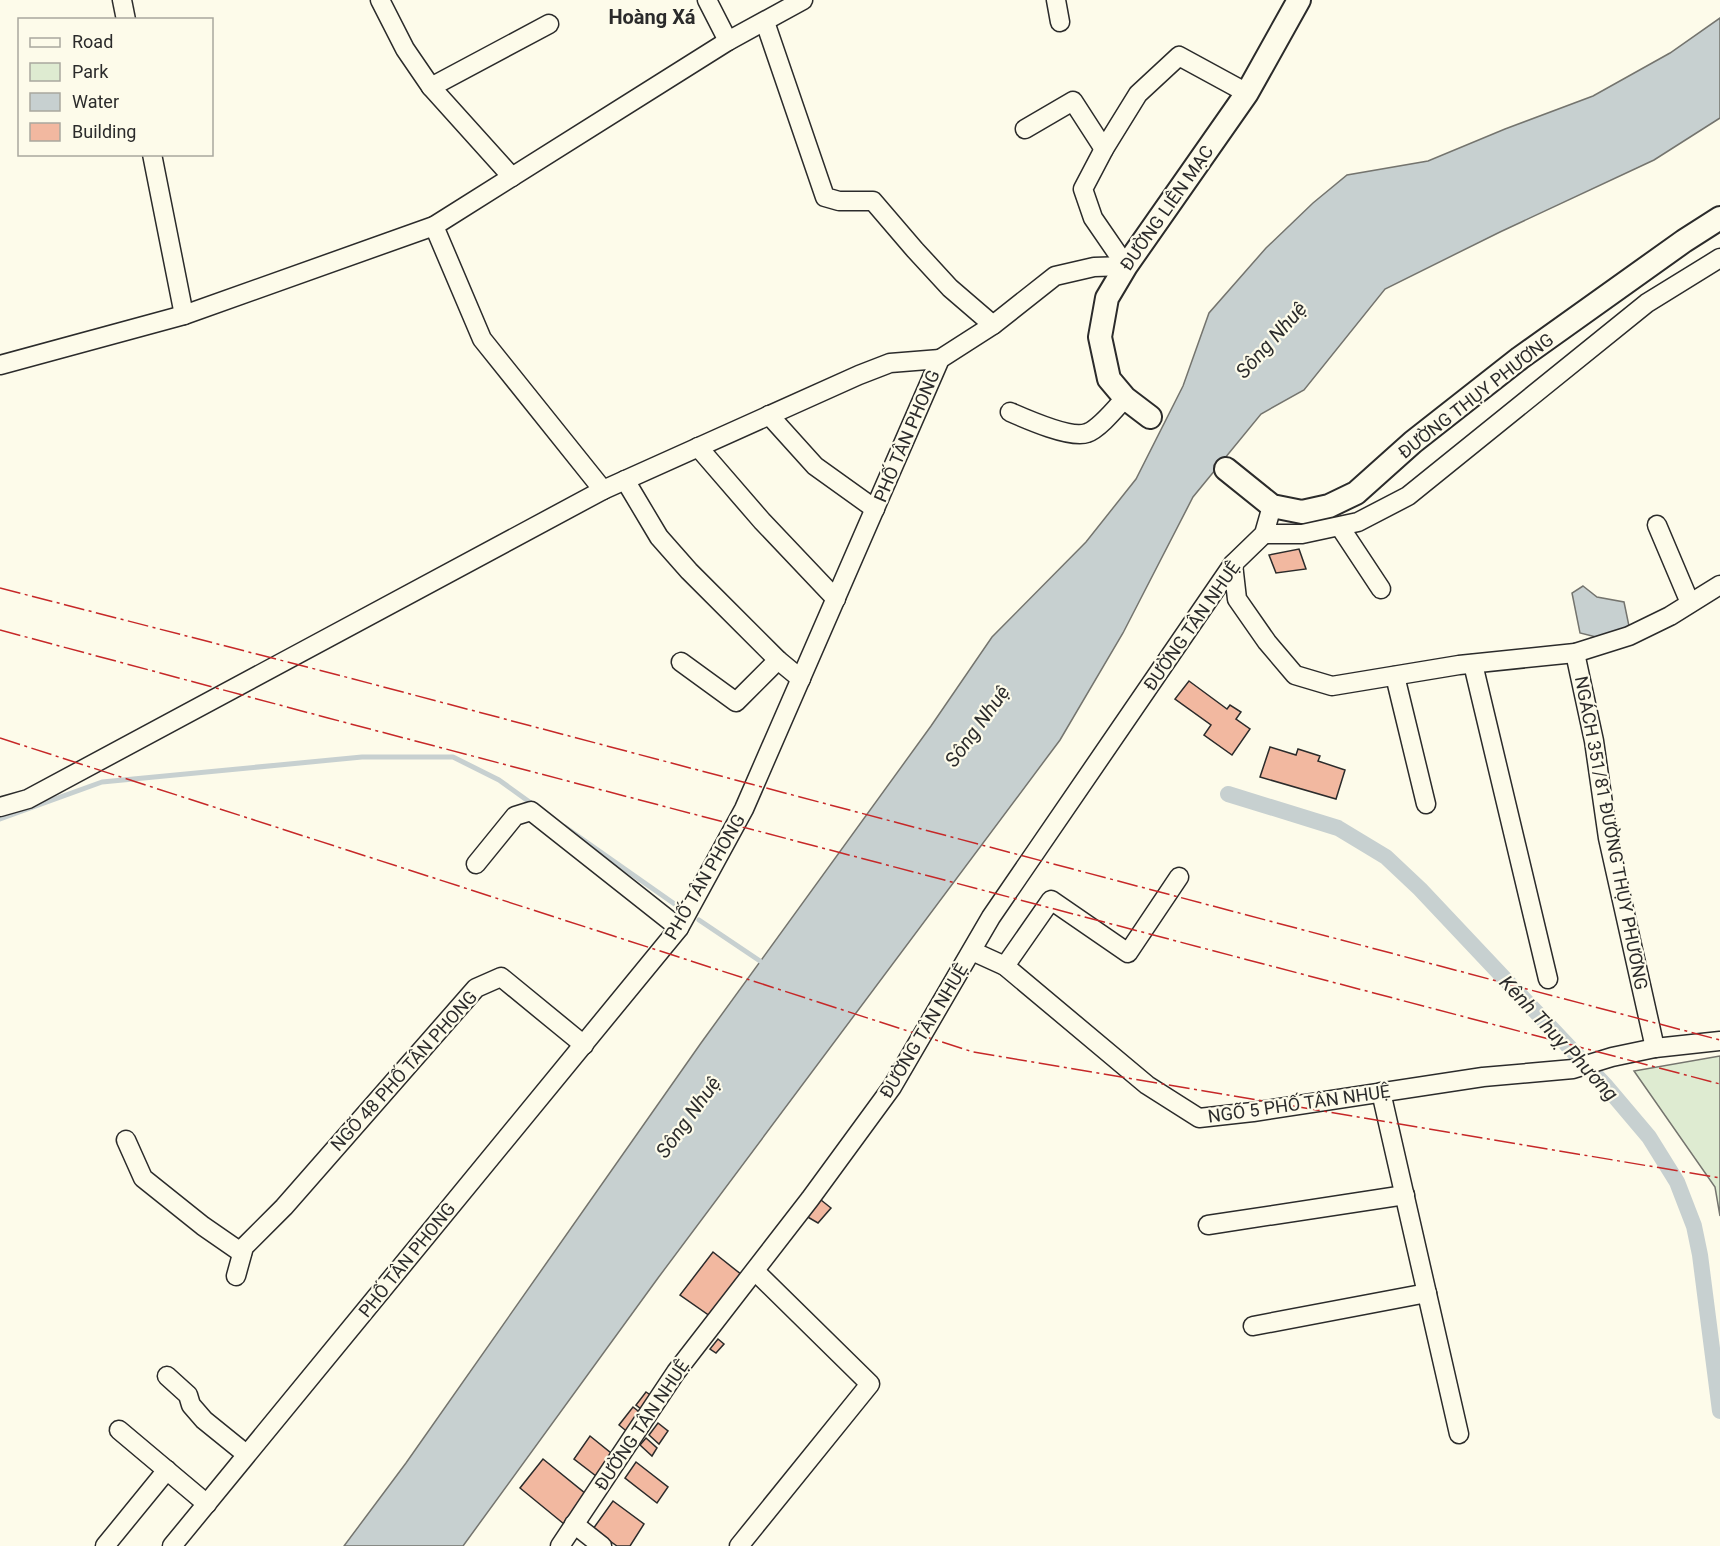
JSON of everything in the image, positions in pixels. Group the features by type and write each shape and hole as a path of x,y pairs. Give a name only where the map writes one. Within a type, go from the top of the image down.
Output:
{"main road":[{"name":"ĐƯỜNG LIÊN MẠC","path":"1150,417 1125,398 1109,379 1100,337 1107,298 1126,266 1247,93 1299,0"},
{"name":"ĐƯỜNG THỤY PHƯƠNG","path":"1226,469 1272,506 1302,512 1329,506 1356,493 1413,442 1520,358 1684,241 1720,218"}],"street":[{"path":"122,0 126,18"},
{"path":"380,0 405,49 431,87 512,177"},
{"path":"707,0 728,41"},
{"path":"0,365 184,315 434,226 728,41 803,0"},
{"path":"1056,0 1060,22"},
{"path":"765,22 825,197 839,201 873,201 950,288 993,325"},
{"path":"431,87 549,24"},
{"path":"1126,266 1093,218 1083,189 1104,148 1138,94 1179,56 1247,93"},
{"path":"1025,129 1073,101 1104,148"},
{"path":"152,156 184,315"},
{"path":"434,226 482,339 603,490"},
{"name":"ĐƯỜNG THỤY PHƯƠNG","path":"1264,534 1302,534 1340,527 1358,522 1408,496 1647,303 1720,258"},
{"name":"PHỐ TÂN PHONG","path":"172,1546 680,928 744,809 940,359 993,325 1055,276 1094,267 1126,266"},
{"path":"0,807 28,799 603,490 890,363 940,359"},
{"path":"1010,412 1049,427 1085,434 1092,431 1125,398"},
{"path":"769,415 815,466 875,509"},
{"path":"698,447 762,521 836,599"},
{"path":"625,480 659,537 689,572 778,660 801,679"},
{"name":"ĐƯỜNG TÂN NHUỆ","path":"560,1546 676,1372 892,1088 991,917 1233,564 1264,534 1272,506"},
{"path":"1657,525 1690,603"},
{"path":"1340,527 1381,589"},
{"path":"1233,564 1237,599 1267,642 1295,675 1332,686 1473,664 1575,653 1629,636 1640,622 1670,615 1720,585"},
{"name":"NGÁCH 351/81 ĐƯỜNG THỤY PHƯƠNG","path":"1575,653 1593,741 1608,838 1655,1048"},
{"path":"681,662 736,702 778,660"},
{"path":"1473,664 1548,979"},
{"path":"1395,676 1426,804"},
{"path":"476,864 515,816 531,811 680,928"},
{"path":"1005,966 1052,900 1128,953 1179,877"},
{"name":"NGÕ 5 PHỐ TÂN NHUỆ","path":"972,951 1005,966 1147,1085 1199,1118 1483,1077 1573,1069 1612,1057 1655,1048 1720,1041"},
{"name":"NGÕ 48 PHỐ TÂN PHONG","path":"236,1276 244,1247 284,1207 476,988 501,977 584,1045"},
{"path":"1381,1092 1459,1434"},
{"path":"126,1140 143,1178 203,1226 242,1253"},
{"path":"1208,1225 1405,1195"},
{"path":"740,1546 870,1384 755,1270"},
{"path":"1252,1326 1427,1293"},
{"path":"167,1376 188,1395 191,1405 204,1420 246,1454"},
{"path":"118,1430 207,1504"},
{"path":"105,1546 167,1470"},
{"path":"574,1524 602,1546"}],"green space":[{"path":"1720,1056 1720,1216 1715,1187 1634,1071"}],"water":[{"name":"Sông Nhuệ","path":"1720,18 1720,118 1654,160 1385,289 1304,390 1261,414 1193,497 1123,633 1060,740 658,1278 463,1546 344,1546 406,1463 701,1043 931,726 992,637 1086,542 1136,479 1183,386 1209,313 1266,248 1313,203 1347,175 1428,161 1593,96 1670,53"},
{"path":"1583,586 1597,597 1624,602 1629,626 1600,638 1580,633 1572,593"}],"building":[{"path":"1299,549 1306,569 1276,573 1269,555"},
{"path":"1189,681 1227,709 1230,705 1241,712 1236,719 1250,729 1232,755 1204,735 1211,725 1175,699"},
{"path":"1270,747 1296,755 1298,749 1320,756 1318,761 1345,770 1336,799 1260,777"},
{"path":"821,1200 831,1208 818,1223 806,1216"},
{"path":"713,1252 742,1275 710,1316 680,1295"},
{"path":"718,1339 724,1344 716,1353 710,1349"},
{"path":"646,1392 655,1398 645,1412 636,1405"},
{"path":"633,1407 643,1415 630,1434 619,1425"},
{"path":"658,1423 668,1431 659,1444 649,1435"},
{"path":"590,1436 611,1453 596,1476 574,1459"},
{"path":"646,1438 657,1448 652,1456 640,1445"},
{"path":"543,1459 586,1494 564,1524 520,1488"},
{"path":"636,1462 668,1487 657,1503 625,1478"},
{"path":"613,1501 644,1524 630,1546 617,1546 593,1529"}],"waterway":[{"path":"0,819 102,782 362,757 453,757 499,780 535,806"},
{"name":"Kênh Thuỵ Phương","path":"1228,794 1338,828 1386,857 1420,889 1605,1085 1649,1137 1677,1182 1694,1226 1700,1255 1720,1411"},
{"path":"565,827 676,905"},
{"path":"699,920 760,961"}],"power":[{"path":"0,588 342,676 1720,1040"},
{"path":"0,630 1720,1084"},
{"path":"0,738 973,1052 1720,1178"}],"district":[{"name":"Hoàng Xá","path":"652,17"}]}
